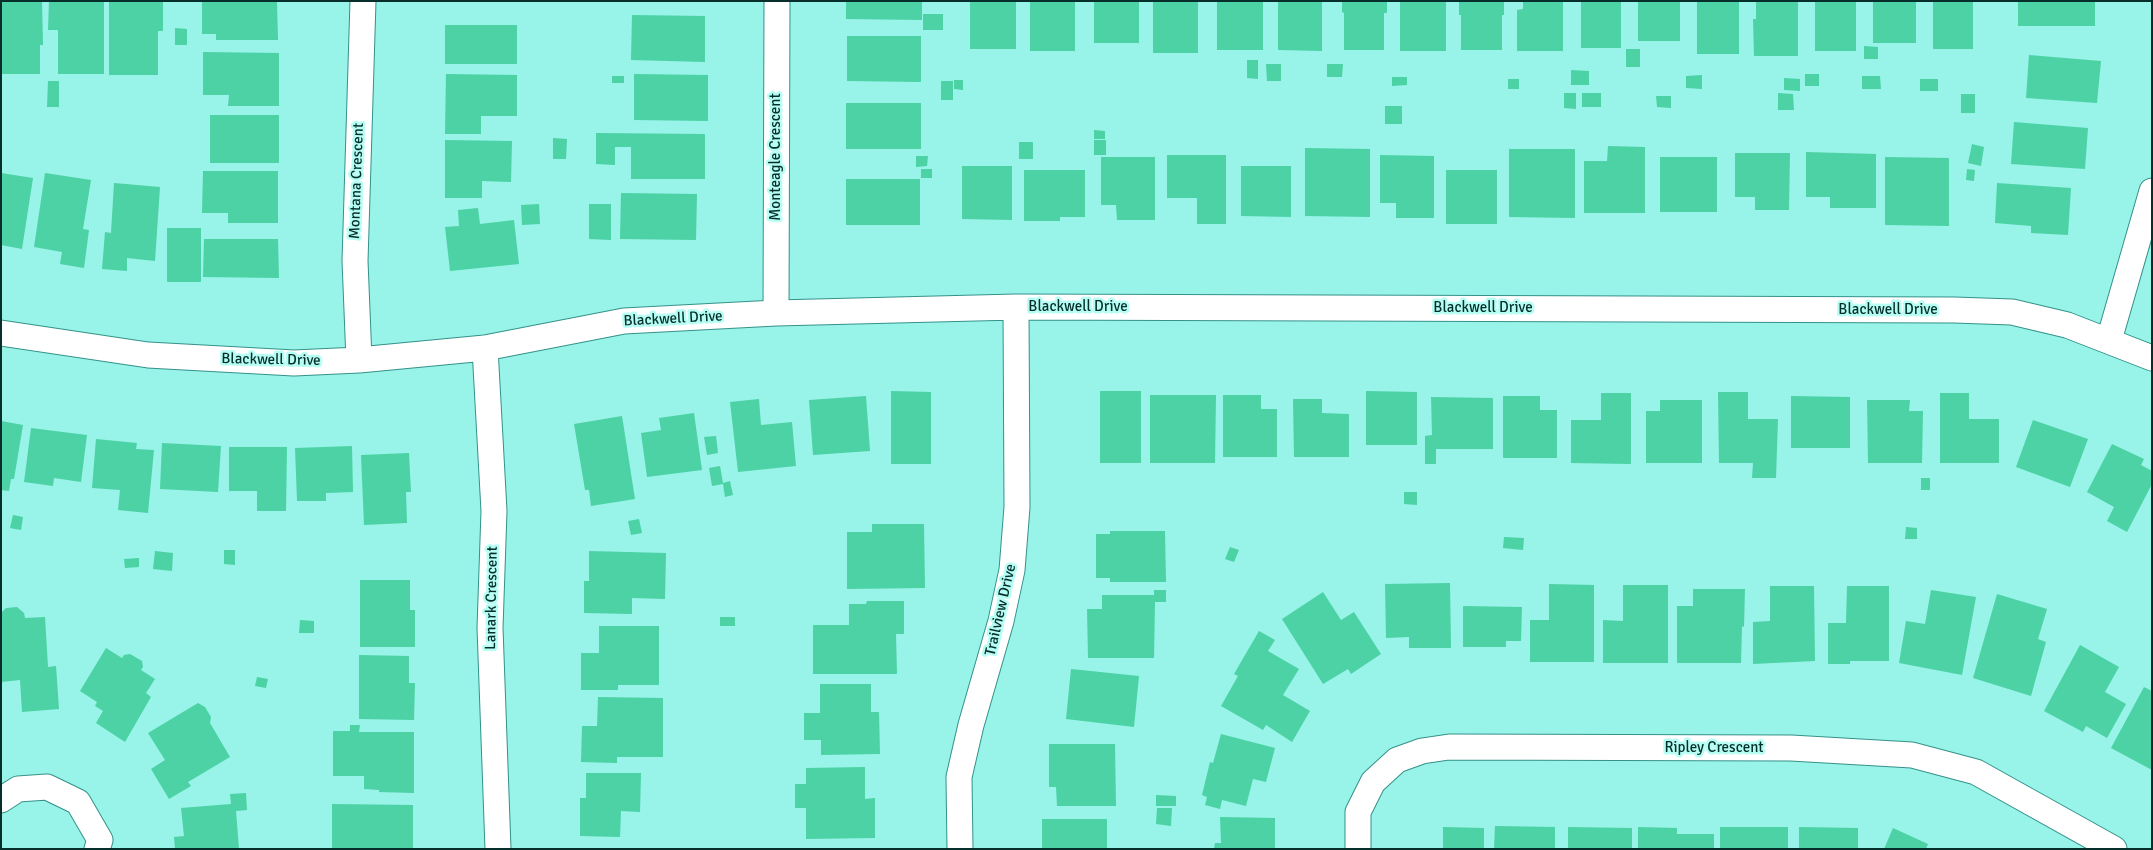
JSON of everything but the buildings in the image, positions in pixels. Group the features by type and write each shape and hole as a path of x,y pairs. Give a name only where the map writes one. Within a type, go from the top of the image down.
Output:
{"street":[{"name":"Montana Crescent","path":"359,360 355,261 363,1"},
{"name":"Monteagle Crescent","path":"776,313 777,1"},
{"path":"2109,340 2152,192"},
{"name":"Blackwell Drive","path":"1,333 148,355 294,363 359,360 485,348 624,321 776,313 1016,307 2003,311 2067,325 2152,358"},
{"name":"Trailview Drive","path":"960,849 959,777 1012,570 1017,508 1016,307"},
{"name":"Lanark Crescent","path":"485,348 494,511 490,628 498,849"},
{"name":"Ripley Crescent","path":"1358,849 1358,812 1373,782 1397,760 1422,751 1449,747 1791,748 1912,755 1976,772 2114,849"},
{"path":"1,800 18,789 47,787 78,802 100,840 97,849"}]}
